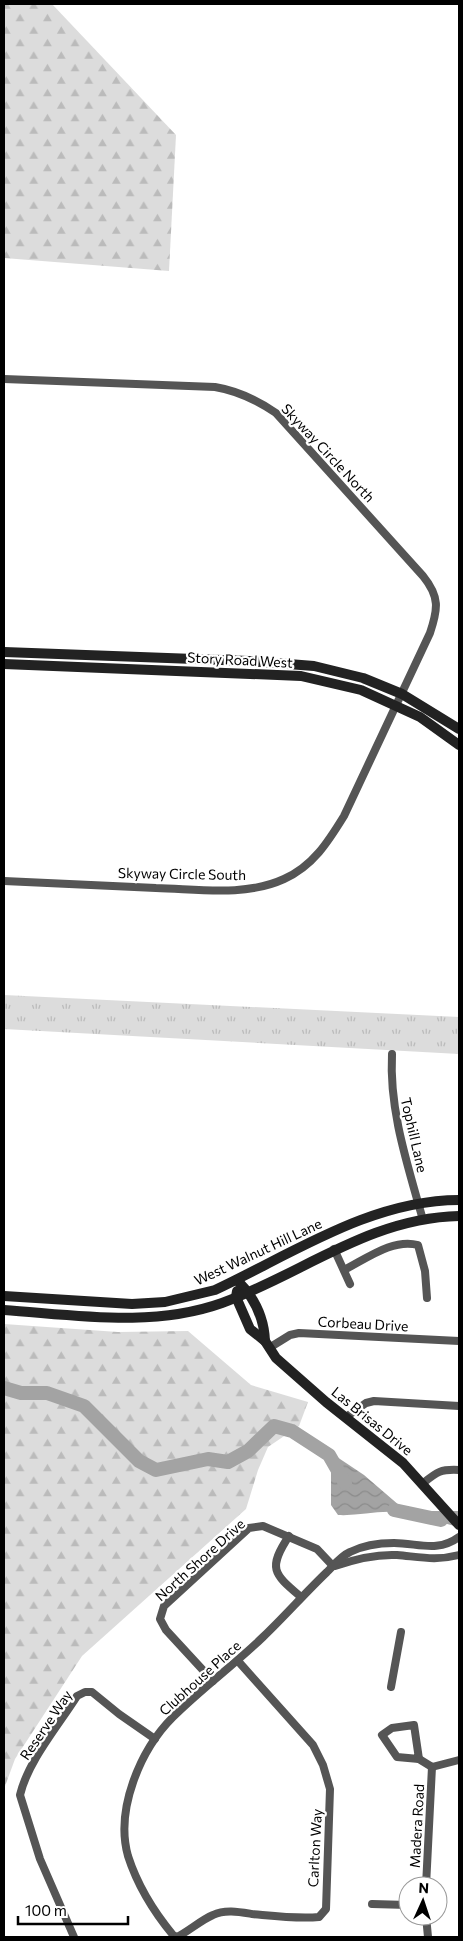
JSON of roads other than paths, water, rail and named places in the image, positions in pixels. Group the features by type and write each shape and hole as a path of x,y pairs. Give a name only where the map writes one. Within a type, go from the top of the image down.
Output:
{"street":[{"name":"Skyway Circle North","path":"4,379 215,387 244,394 258,400 276,413 433,588 437,608 435,619 402,694"},
{"name":"Story Road West","path":"4,652 232,660 314,666 363,678 402,694 459,728"},
{"path":"152,658 157,669"},
{"path":"231,673 232,660"},
{"name":"Story Road West","path":"4,664 301,676 362,690 420,717 459,745"},
{"name":"Skyway Circle South","path":"4,881 221,890 246,889 269,885 286,878 313,860 344,816 402,694"},
{"name":"Tophill Lane","path":"392,1054 391,1083 396,1119 423,1220"},
{"name":"West Walnut Hill Lane","path":"4,1296 132,1304 165,1302 215,1290 355,1222 418,1204 459,1200"},
{"name":"West Walnut Hill Lane","path":"4,1310 133,1318 172,1316 198,1311 249,1292 334,1249 384,1230 423,1220 459,1216"},
{"path":"344,1270 390,1247 416,1244 418,1245 426,1271 427,1298"},
{"path":"334,1249 350,1284"},
{"name":"Las Brisas Drive","path":"237,1280 249,1292 264,1326 267,1344"},
{"name":"Las Brisas Drive","path":"237,1280 236,1297 250,1329 267,1344 286,1367 402,1463 459,1525"},
{"name":"Corbeau Drive","path":"267,1344 299,1333 459,1341"},
{"path":"346,1417 366,1403 374,1401 459,1406"},
{"path":"422,1484 436,1472 459,1470"},
{"name":"North Shore Drive","path":"213,1681 166,1630 160,1619 164,1606 249,1528 263,1526 289,1536 317,1549 333,1566"},
{"path":"289,1536 278,1557 276,1568 279,1579 301,1597"},
{"name":"Clubhouse Place","path":"177,1937 173,1935 151,1905 128,1856 126,1845 125,1820 131,1788 139,1765 155,1739 172,1718 238,1661 347,1553 367,1545 394,1543 438,1547 450,1544 459,1537"},
{"name":"Clubhouse Place","path":"333,1566 378,1555 437,1559 459,1555"},
{"path":"391,1687 401,1632"},
{"name":"Carlton Way","path":"177,1937 213,1915 220,1913 239,1912 306,1918 319,1917 326,1909 330,1789 323,1765 313,1745 238,1661"},
{"name":"Reserve Way","path":"74,1937 40,1859 20,1795 22,1788 33,1763 77,1696 85,1692 92,1692 118,1714 155,1739"},
{"name":"Madera Road","path":"419,1759 414,1725 392,1728 382,1735 397,1756 419,1759 432,1767 459,1760"},
{"name":"Madera Road","path":"427,1876 432,1767"},
{"path":"372,1904 398,1905"}],"water":[{"path":"313,1441 364,1475 400,1506 428,1511 459,1511 459,1527 419,1516 394,1512 338,1515 331,1505 331,1468 342,1466 309,1448"}],"waterway":[{"path":"4,1388 21,1393 47,1393 84,1406 139,1461 156,1470 208,1459 228,1462 248,1451 274,1426 292,1431 329,1455 345,1483"},
{"path":"394,1510 441,1520"}]}
